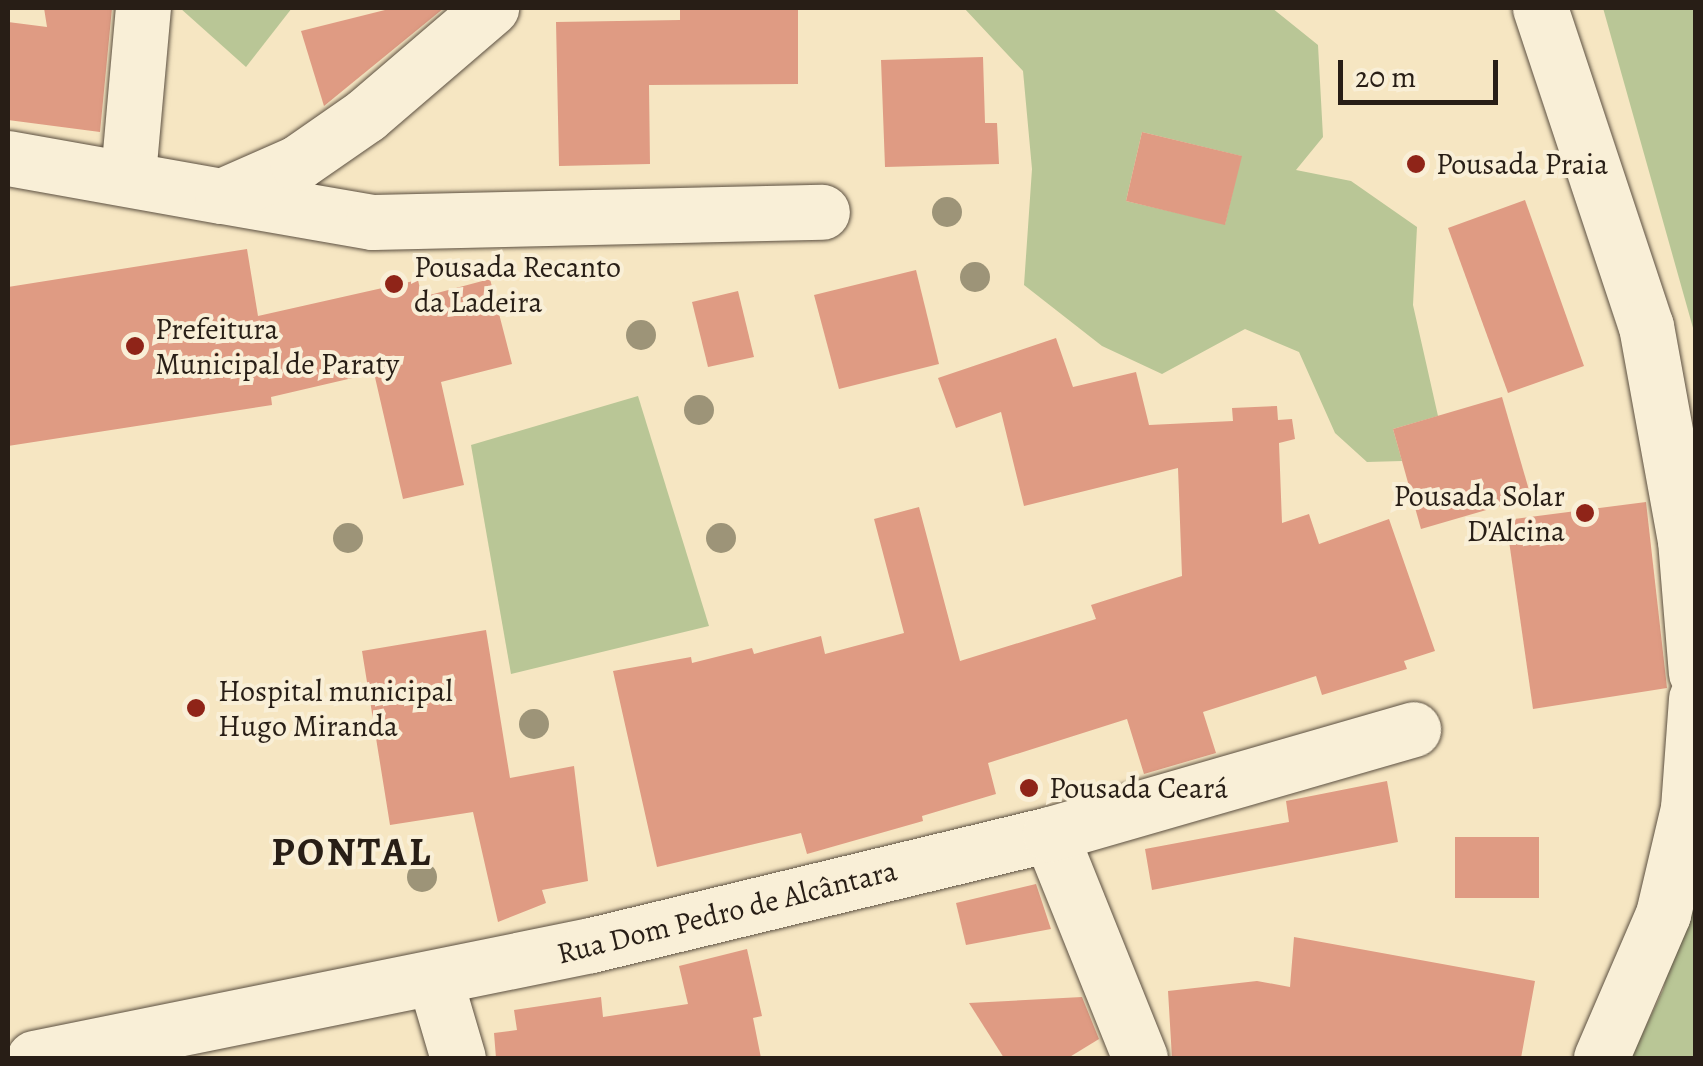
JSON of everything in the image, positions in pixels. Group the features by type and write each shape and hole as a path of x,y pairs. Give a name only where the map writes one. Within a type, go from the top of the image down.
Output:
{"street":[{"path":"128,175 143,8"},
{"path":"222,196 297,163 366,115 491,8"},
{"path":"1540,8 1646,326 1685,540 1696,673"},
{"path":"8,158 128,175 373,222 822,212"},
{"path":"1600,1058 1663,914 1688,808 1696,698"},
{"name":"Rua Dom Pedro de Alcântara","path":"34,1058 435,980 1050,834 1412,729"},
{"path":"1050,834 1140,1058"},
{"path":"435,980 458,1058"}],"green space":[{"path":"180,8 292,8 246,67"},
{"path":"964,8 1272,8 1318,45 1323,137 1296,170 1351,181 1417,227 1413,305 1438,416 1393,429 1402,461 1367,462 1335,433 1299,352 1245,329 1162,374 1102,346 1024,285 1032,169 1023,71","holes":["1142,132 1241,156 1225,224 1126,201"]},
{"path":"1603,8 1695,8 1695,335"},
{"path":"638,396 709,626 511,674 471,445"},
{"path":"1695,863 1695,1058 1631,1058 1663,990"}],"building":[{"path":"44,8 112,8 100,132 8,120 8,22 47,27"},
{"path":"393,8 444,8 324,106 301,31"},
{"path":"680,8 798,8 798,84 649,85 650,164 559,166 556,22 680,20"},
{"path":"983,57 985,123 997,123 999,164 885,167 881,60"},
{"path":"1142,132 1242,156 1225,225 1126,201"},
{"path":"1525,200 1584,366 1508,393 1448,228"},
{"path":"247,249 258,316 418,280 422,297 490,279 512,364 441,382 464,485 403,499 374,373 271,397 272,405 8,446 8,287"},
{"path":"916,270 939,364 839,389 814,295"},
{"path":"738,291 754,357 708,367 692,302"},
{"path":"1056,338 1073,387 1136,372 1149,425 1233,421 1232,408 1277,406 1278,420 1292,419 1295,439 1279,443 1282,523 1309,514 1319,544 1389,519 1435,651 1404,661 1407,669 1322,695 1316,676 1203,712 1216,753 1144,774 1127,719 988,763 996,794 922,816 923,821 807,854 801,833 657,867 613,671 691,657 692,663 752,648 754,654 821,636 825,654 904,633 874,519 919,507 960,661 1096,619 1091,605 1182,576 1178,468 1024,506 1001,412 956,428 938,378"},
{"path":"1502,397 1531,497 1421,529 1393,429"},
{"path":"1646,502 1667,688 1533,709 1506,520"},
{"path":"486,630 510,778 574,766 588,881 542,890 546,903 498,922 473,812 390,825 362,651"},
{"path":"1387,781 1398,842 1152,890 1145,849 1289,822 1286,801"},
{"path":"1455,837 1539,837 1539,898 1455,898"},
{"path":"1036,884 1051,929 966,945 956,903"},
{"path":"1294,937 1535,981 1521,1058 1172,1058 1168,991 1257,981 1290,987"},
{"path":"747,949 762,1016 753,1018 761,1058 496,1058 494,1033 517,1030 514,1010 601,997 603,1017 688,1004 679,966"},
{"path":"1082,997 1099,1039 1068,1058 1004,1058 969,1003"}],"place":[{"name":"Pousada Praia","path":"1416,164"},
{"name":"Pousada Recanto da Ladeira","path":"394,284"},
{"name":"Prefeitura Municipal de Paraty","path":"135,346"},
{"name":"Pousada Solar D'Alcina","path":"1585,513"},
{"name":"Hospital municipal Hugo Miranda","path":"196,708"},
{"name":"Pousada Ceará","path":"1029,788"}],"district":[{"name":"PONTAL","path":"352,852"}]}
